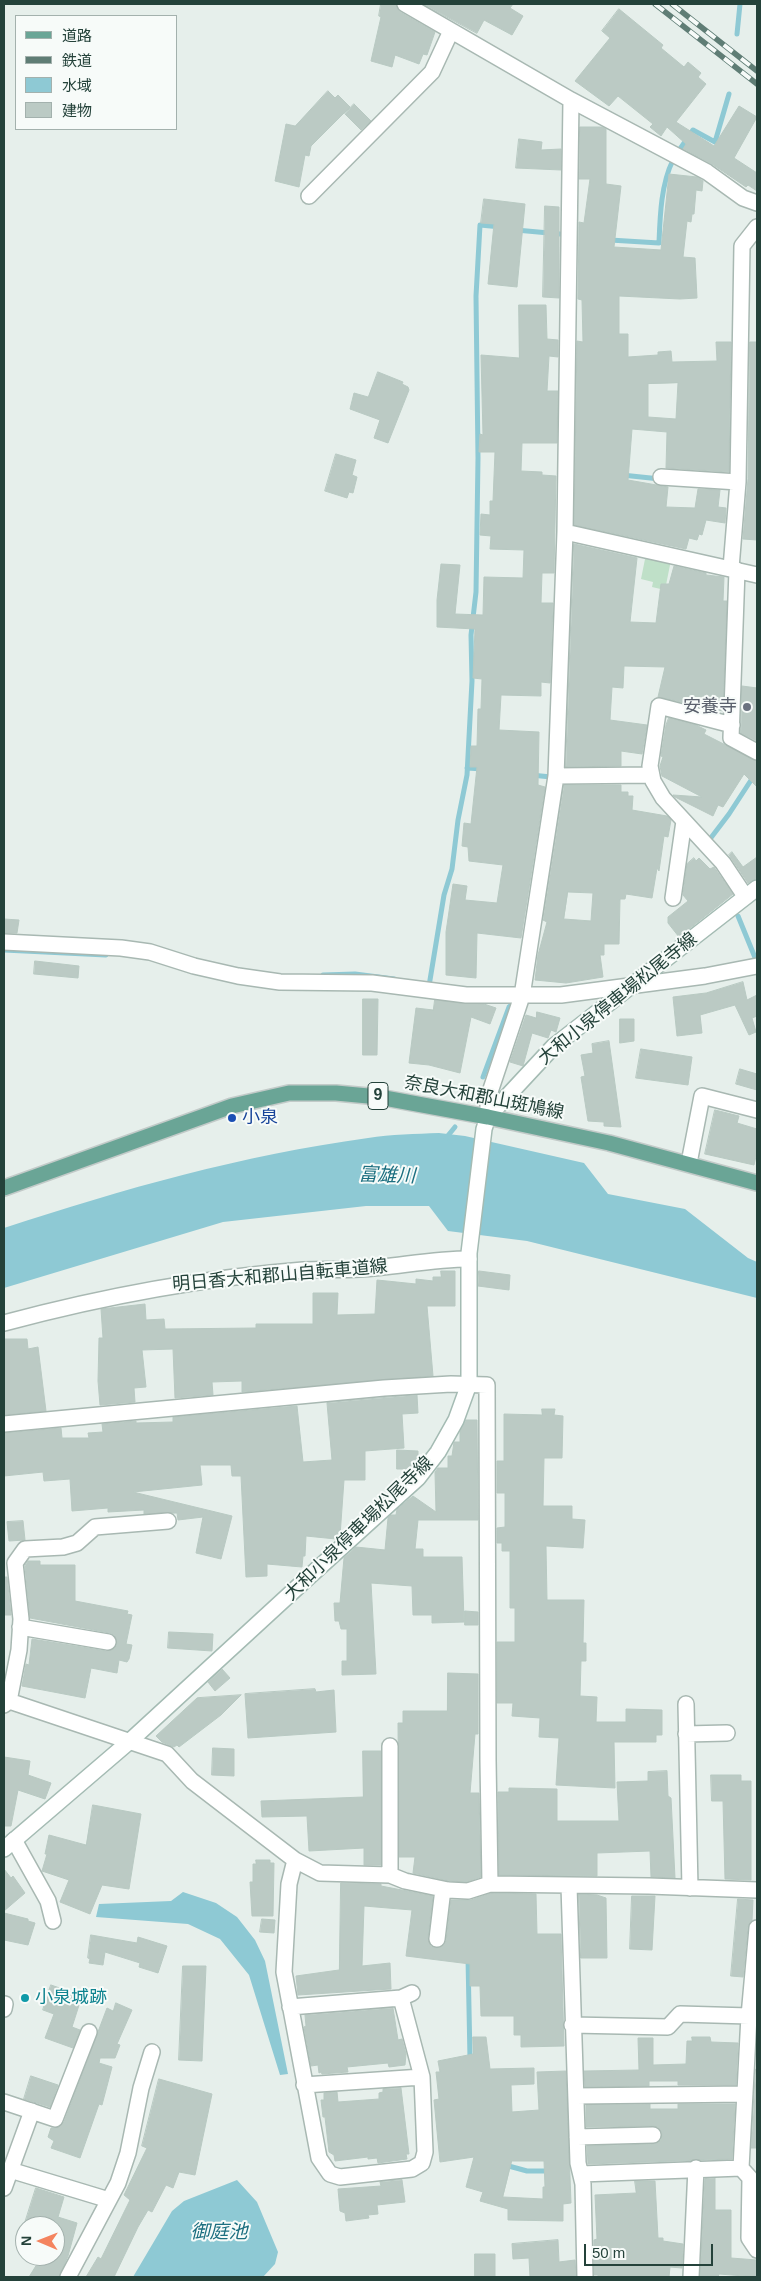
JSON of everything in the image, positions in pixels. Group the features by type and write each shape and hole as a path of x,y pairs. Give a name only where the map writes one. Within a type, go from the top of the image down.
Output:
{"main road":[{"name":"奈良大和郡山斑鳩線","path":"4,1188 232,1106 289,1093 336,1093 379,1096 486,1123 609,1143 689,1163 757,1183"}],"street":[{"path":"405,4 571,100 707,172 743,198 757,204"},
{"path":"309,196 432,72 451,31"},
{"path":"486,1123 488,1098 522,995 556,776 565,532 571,100"},
{"path":"757,228 742,246 731,738 757,752"},
{"path":"661,477 738,485"},
{"path":"565,532 757,575"},
{"path":"732,726 659,706 650,766 653,781 663,798 751,892"},
{"path":"556,776 652,775"},
{"path":"673,898 684,821"},
{"name":"大和小泉停車場松尾寺線","path":"9,1844 130,1741 418,1478 443,1444 456,1420 468,1384 469,1256 486,1123 554,1046 751,892"},
{"path":"4,942 121,948 150,952 203,968 280,982 350,982 466,995 561,995 705,976 757,966"},
{"path":"689,1163 702,1096 757,1110"},
{"name":"明日香大和郡山自転車道線","path":"4,1323 92,1301 200,1282 304,1270 361,1269 469,1256"},
{"path":"4,1424 384,1388 468,1384 487,1385 490,1884"},
{"path":"168,1521 95,1528 76,1542 63,1547 25,1550 15,1563 20,1626 19,1650 6,1703 167,1754 192,1781 295,1860 320,1873 390,1875 405,1881 442,1889 468,1891 490,1884 649,1886 757,1890"},
{"path":"20,1626 108,1642"},
{"path":"686,1704 690,1888"},
{"path":"686,1734 727,1733"},
{"path":"390,1746 390,1875"},
{"path":"9,1844 48,1900 53,1921"},
{"path":"290,2007 407,1996 422,2077 425,2152 422,2162 412,2169 340,2177 330,2174 319,2158 304,2085 290,2007 284,1972 289,1884 295,1860"},
{"path":"569,1886 572,2025 578,2163 584,2184 586,2277"},
{"path":"437,1939 442,1889"},
{"path":"757,1928 755,1990 749,2016 741,2168 750,2178 749,2238 757,2250"},
{"path":"572,2025 668,2027 680,2014 749,2016"},
{"path":"4,2102 55,2119 89,2032"},
{"path":"68,2277 118,2182 128,2153 141,2088 152,2052"},
{"path":"304,2085 422,2077"},
{"path":"576,2096 745,2094"},
{"path":"32,2111 6,2177 109,2200"},
{"path":"577,2137 653,2135"},
{"path":"581,2174 617,2174 696,2168 741,2168"},
{"path":"692,2277 696,2168"}],"green space":[{"path":"646,554 671,560 665,590 652,587 653,582 641,579"}],"water":[{"name":"富雄川","path":"439,1133 465,1136 584,1163 608,1194 685,1209 748,1258 757,1262 757,1298 527,1241 448,1231 429,1206 366,1206 223,1222 4,1288 4,1228 139,1187 229,1164 321,1145 404,1134"},
{"path":"183,1892 216,1903 237,1917 255,1940 265,1961 288,2074 280,2075 249,1975 220,1939 188,1924 96,1917 99,1904 171,1901"},
{"name":"御庭池","path":"237,2180 257,2202 278,2252 275,2264 263,2277 133,2277 172,2211 184,2201"}],"building":[{"path":"381,4 396,4 400,12 435,32 427,55 423,54 419,64 395,55 392,67 371,61 381,17 379,16"},
{"path":"423,4 513,4 510,8 523,16 512,35 484,20 477,33"},
{"path":"619,9 663,45 661,48 684,67 688,62 701,73 698,77 706,84 676,122 714,146 739,106 757,117 734,158 757,173 757,191 748,185 746,187 712,164 683,149 686,144 667,127 661,136 650,127 653,124 618,96 609,106 575,81 610,38 602,31"},
{"path":"328,91 335,98 338,95 350,107 311,146 309,156 305,155 299,187 275,181 286,124 295,126"},
{"path":"354,104 371,121 361,130 345,114"},
{"path":"580,127 602,127 606,129 606,184 621,186 614,247 661,250 669,174 697,177 703,181 702,191 696,190 694,214 692,214 691,222 687,221 683,257 695,258 697,298 619,296 619,334 628,334 628,357 658,355 658,352 671,351 672,362 717,361 716,342 731,342 729,472 666,468 667,432 632,429 628,480 668,487 666,507 695,508 698,489 720,490 718,507 726,508 725,523 706,520 702,535 699,534 697,540 689,538 686,549 574,525 577,341 583,342 582,300 578,299 579,222 584,223 590,179 579,179","holes":["678,383 676,419 648,417 648,384"]},
{"path":"519,139 542,142 541,150 561,149 561,170 516,168"},
{"path":"484,199 525,204 517,287 488,284 494,224 481,223"},
{"path":"545,206 559,207 559,298 543,297"},
{"path":"519,305 546,305 547,339 558,340 558,357 549,356 547,391 558,391 557,443 522,443 521,471 542,472 542,475 556,476 554,573 542,573 541,603 553,603 550,683 541,682 541,696 501,695 499,730 539,732 538,785 545,787 521,938 477,933 476,978 446,975 446,932 453,884 467,886 465,900 497,903 503,865 469,861 468,847 462,846 464,823 471,824 477,767 470,767 471,746 477,746 478,709 481,709 482,679 473,678 475,629 437,627 437,600 441,564 460,565 455,614 483,615 484,577 523,578 524,550 490,549 491,536 480,535 481,514 490,515 490,501 493,501 495,452 479,452 480,434 483,435 481,355 519,358"},
{"path":"750,342 757,342 757,540 743,539 748,479"},
{"path":"378,372 403,382 402,384 408,387 409,390 388,443 374,438 380,420 350,409 354,393 368,397"},
{"path":"336,454 356,460 352,475 357,477 353,493 349,492 347,498 325,491"},
{"path":"574,544 637,558 630,622 656,623 661,584 669,584 674,566 706,573 706,575 724,577 723,601 727,601 723,711 658,697 665,667 624,666 623,688 612,687 610,720 647,725 642,754 621,751 621,766 566,767"},
{"path":"742,686 757,688 757,741 741,733"},
{"path":"669,718 696,725 706,730 704,734 757,761 757,787 744,774 723,807 718,805 713,816 675,797 673,795 702,797 662,776 660,766 663,757 661,756"},
{"path":"564,785 621,785 621,792 628,792 628,796 633,796 632,810 667,816 671,820 668,837 664,836 659,871 657,868 652,898 626,894 625,899 620,899 619,944 604,944 604,955 600,955 603,977 566,983 535,980 538,955 547,922 543,920","holes":["568,892 593,893 591,921 564,919"]},
{"path":"732,852 743,867 757,857 757,878 748,883 729,855"},
{"path":"694,858 696,861 699,858 710,869 714,867 733,894 679,937 668,923 668,917 688,901 683,895 687,864"},
{"path":"4,919 19,920 17,933 4,933"},
{"path":"35,961 79,966 78,978 34,974"},
{"path":"743,982 747,1000 757,995 757,1016 752,1018 756,1032 749,1035 735,1005 700,1015 702,1033 677,1036 673,997 706,993"},
{"path":"363,999 378,999 377,1055 363,1055"},
{"path":"435,1000 484,1004 496,1008 490,1024 471,1017 460,1073 429,1065 409,1063 416,1008 433,1010"},
{"path":"537,1012 560,1018 556,1032 551,1030 548,1038 532,1033 523,1066 510,1062 526,1015 536,1018"},
{"path":"620,1019 634,1019 634,1041 620,1043"},
{"path":"609,1041 621,1127 604,1126 604,1122 588,1121 581,1077 585,1076 581,1055 593,1053 592,1044"},
{"path":"641,1049 692,1057 688,1085 636,1078"},
{"path":"740,1069 757,1074 757,1090 736,1084"},
{"path":"715,1110 739,1116 737,1123 757,1129 757,1152 754,1165 705,1154"},
{"path":"441,1271 455,1271 455,1306 427,1306 433,1376 242,1392 242,1381 212,1382 213,1395 175,1398 173,1349 142,1350 146,1387 134,1388 135,1402 100,1405 98,1381 99,1338 103,1338 101,1309 145,1304 146,1320 164,1319 165,1329 256,1328 256,1324 313,1324 313,1293 338,1293 337,1315 375,1314 377,1280 416,1284 416,1279 433,1281 433,1277 441,1277"},
{"path":"479,1271 510,1275 509,1290 478,1286"},
{"path":"4,1339 27,1339 28,1349 38,1347 46,1411 4,1415"},
{"path":"417,1395 418,1413 402,1414 404,1448 365,1451 365,1480 344,1480 340,1536 336,1539 306,1536 305,1556 303,1556 302,1567 267,1564 267,1576 246,1577 241,1476 232,1476 231,1465 200,1465 202,1485 133,1492 232,1516 221,1559 196,1553 203,1517 178,1520 177,1513 144,1514 144,1510 108,1512 108,1508 72,1511 70,1479 44,1481 43,1472 4,1476 4,1433 61,1428 62,1438 89,1438 88,1433 103,1432 102,1424 136,1421 136,1423 173,1422 173,1417 297,1406 303,1462 332,1460 327,1403"},
{"path":"542,1409 555,1409 554,1415 563,1416 562,1458 544,1458 543,1506 572,1506 572,1519 585,1520 583,1548 546,1546 547,1600 584,1600 583,1643 586,1643 586,1661 581,1661 580,1696 597,1697 596,1722 626,1722 626,1709 662,1710 662,1735 656,1735 656,1742 614,1742 615,1788 556,1785 559,1738 539,1737 540,1718 512,1716 513,1703 497,1703 497,1642 515,1642 515,1608 510,1608 510,1551 502,1551 502,1543 497,1543 497,1528 505,1527 505,1493 497,1493 497,1461 504,1461 504,1414 542,1415"},
{"path":"466,1420 477,1420 478,1520 418,1520 415,1549 423,1549 423,1557 462,1557 464,1622 432,1623 432,1615 413,1615 412,1586 371,1583 376,1674 342,1675 342,1661 347,1661 347,1629 341,1629 339,1621 335,1621 334,1603 340,1603 344,1558 356,1547 385,1550 388,1518 391,1515 396,1515 397,1509 413,1496 436,1512 435,1472 438,1468 448,1468 448,1456 452,1456 454,1442 460,1442 460,1431"},
{"path":"397,1450 418,1451 418,1462 413,1469 397,1469"},
{"path":"23,1521 25,1540 9,1541 7,1522"},
{"path":"28,1561 40,1561 40,1565 75,1565 75,1601 128,1611 127,1614 132,1615 126,1644 132,1645 129,1659 127,1662 119,1660 117,1673 91,1668 85,1698 22,1686 26,1664 29,1665 32,1639 106,1651 115,1648 117,1643 114,1635 110,1633 30,1618 25,1566"},
{"path":"4,1577 7,1577 11,1615 4,1615"},
{"path":"465,1611 478,1612 478,1625 465,1625"},
{"path":"169,1632 213,1634 212,1651 168,1648"},
{"path":"222,1669 230,1678 215,1691 208,1682"},
{"path":"448,1673 478,1674 478,1734 475,1734 470,1793 479,1793 481,1877 467,1882 449,1881 413,1873 415,1857 399,1857 398,1723 403,1723 403,1711 447,1711"},
{"path":"315,1689 316,1692 334,1690 336,1732 248,1738 245,1694"},
{"path":"241,1695 221,1715 179,1747 162,1742 156,1736 197,1698"},
{"path":"213,1748 234,1749 234,1776 212,1775"},
{"path":"363,1751 381,1751 381,1865 364,1865 364,1848 309,1851 307,1816 262,1817 261,1801 363,1797"},
{"path":"4,1757 30,1761 28,1775 51,1783 45,1799 18,1790 11,1826 4,1826"},
{"path":"667,1771 668,1796 671,1798 675,1878 651,1877 650,1851 597,1853 597,1876 499,1875 498,1792 509,1792 509,1788 557,1789 557,1821 619,1821 617,1782 648,1781 648,1772"},
{"path":"711,1775 741,1775 741,1781 751,1781 751,1880 725,1879 723,1801 712,1801"},
{"path":"93,1805 141,1814 129,1889 102,1885 90,1914 60,1902 69,1880 42,1871 47,1854 45,1854 49,1835 86,1845"},
{"path":"256,1860 270,1860 270,1863 274,1863 273,1916 252,1916 250,1882 253,1882 253,1864 256,1864"},
{"path":"4,1869 11,1878 13,1876 25,1893 4,1911"},
{"path":"341,1883 381,1884 381,1886 433,1896 428,1938 431,1946 436,1948 441,1947 446,1941 451,1900 471,1900 491,1893 536,1894 537,1934 561,1934 564,2046 521,2047 521,2035 514,2035 514,2016 481,2016 480,1986 470,1986 470,1964 406,1956 412,1910 364,1906 362,1966 390,1963 391,1989 298,1995 296,1976 339,1970"},
{"path":"579,1894 597,1895 606,1898 607,1958 581,1958"},
{"path":"632,1896 655,1896 652,1950 630,1949"},
{"path":"738,1899 753,1900 752,1921 748,1927 743,1977 731,1976"},
{"path":"4,1913 28,1919 28,1921 35,1923 28,1945 4,1940"},
{"path":"262,1919 275,1920 274,1933 260,1932"},
{"path":"91,1935 137,1943 138,1937 167,1946 158,1973 139,1967 140,1963 105,1952 103,1965 89,1963"},
{"path":"183,1966 206,1966 202,2061 179,2060"},
{"path":"51,1985 74,1993 73,1996 81,1999 72,2027 80,2030 73,2048 45,2038 54,2014 43,2010"},
{"path":"116,2003 132,2010 117,2044 120,2045 115,2058 100,2058 99,2063 112,2067 102,2105 99,2104 80,2158 51,2148 54,2141 48,2137 51,2128 57,2128 64,2122 107,2008 113,2011"},
{"path":"393,2008 398,2040 402,2039 406,2054 405,2065 389,2067 388,2063 347,2067 348,2072 322,2074 321,2072 319,2073 318,2065 311,2066 304,2027 306,2026 305,2015"},
{"path":"473,2037 486,2037 490,2069 534,2068 534,2084 511,2085 512,2112 539,2110 537,2072 566,2071 571,2203 563,2204 563,2221 508,2220 508,2209 480,2201 483,2192 466,2187 474,2157 440,2162 434,2100 439,2099 436,2072 440,2072 438,2061 473,2054","holes":["512,2161 544,2161 545,2187 543,2187 543,2199 503,2197"]},
{"path":"692,2037 710,2037 711,2042 738,2043 736,2085 678,2085 678,2081 649,2081 649,2086 585,2087 584,2071 639,2070 638,2038 653,2038 653,2065 686,2064 687,2041 692,2041"},
{"path":"756,2069 757,2148 751,2148"},
{"path":"31,2076 58,2085 50,2107 24,2099"},
{"path":"159,2079 212,2094 195,2175 179,2172 173,2188 166,2185 152,2212 148,2210 138,2227 114,2277 86,2277 98,2257 101,2259 130,2200 124,2195 147,2148 142,2146"},
{"path":"401,2088 409,2154 406,2154 407,2159 378,2163 377,2158 368,2159 368,2157 335,2161 334,2155 329,2152 325,2117 323,2117 321,2100 324,2100 324,2093 337,2092 338,2102 379,2099 379,2093 383,2092 383,2089"},
{"path":"650,2104 650,2109 678,2109 678,2104 735,2104 732,2159 588,2164 587,2146 653,2144 661,2140 662,2134 658,2127 653,2126 586,2127 586,2105"},
{"path":"715,2178 715,2210 731,2210 731,2258 757,2260 757,2277 719,2274 718,2277 700,2277 705,2179"},
{"path":"402,2180 405,2202 377,2205 378,2214 368,2215 369,2218 346,2221 345,2213 340,2211 338,2189 381,2186 380,2182"},
{"path":"635,2181 655,2181 658,2238 663,2238 663,2241 683,2244 682,2268 670,2267 669,2277 598,2277 598,2275 594,2275 594,2240 597,2239 595,2195 636,2193"},
{"path":"36,2188 64,2197 58,2216 27,2216"},
{"path":"65,2219 77,2223 65,2263"},
{"path":"558,2240 559,2262 575,2260 576,2276 530,2277 529,2258 513,2259 512,2244"},
{"path":"475,2254 495,2254 495,2277 475,2277"},
{"path":"36,2266 64,2266 59,2277 29,2277"}],"waterway":[{"path":"737,34 740,4"},
{"path":"680,149 693,130 715,142 729,94"},
{"path":"610,240 659,243 664,190 673,160"},
{"path":"429,986 444,895 452,869 458,820 467,775 472,681 471,635 476,592 478,458 476,296 480,225 501,227"},
{"path":"516,230 560,234"},
{"path":"622,475 660,479"},
{"path":"467,768 483,769"},
{"path":"707,843 729,814 757,771"},
{"path":"531,775 551,777"},
{"path":"738,916 756,960"},
{"path":"4,950 106,955"},
{"path":"323,975 355,974 394,979"},
{"path":"483,1077 509,1007 515,1002"},
{"path":"446,1138 455,1127"},
{"path":"468,1958 470,2059"},
{"path":"505,2165 527,2171 551,2171"}],"railway":[{"path":"655,4 757,84"},
{"path":"672,4 757,71"}],"place":[{"name":"安養寺","path":"747,707"},
{"name":"小泉","path":"232,1118"},
{"name":"小泉城跡","path":"25,1998"}]}
